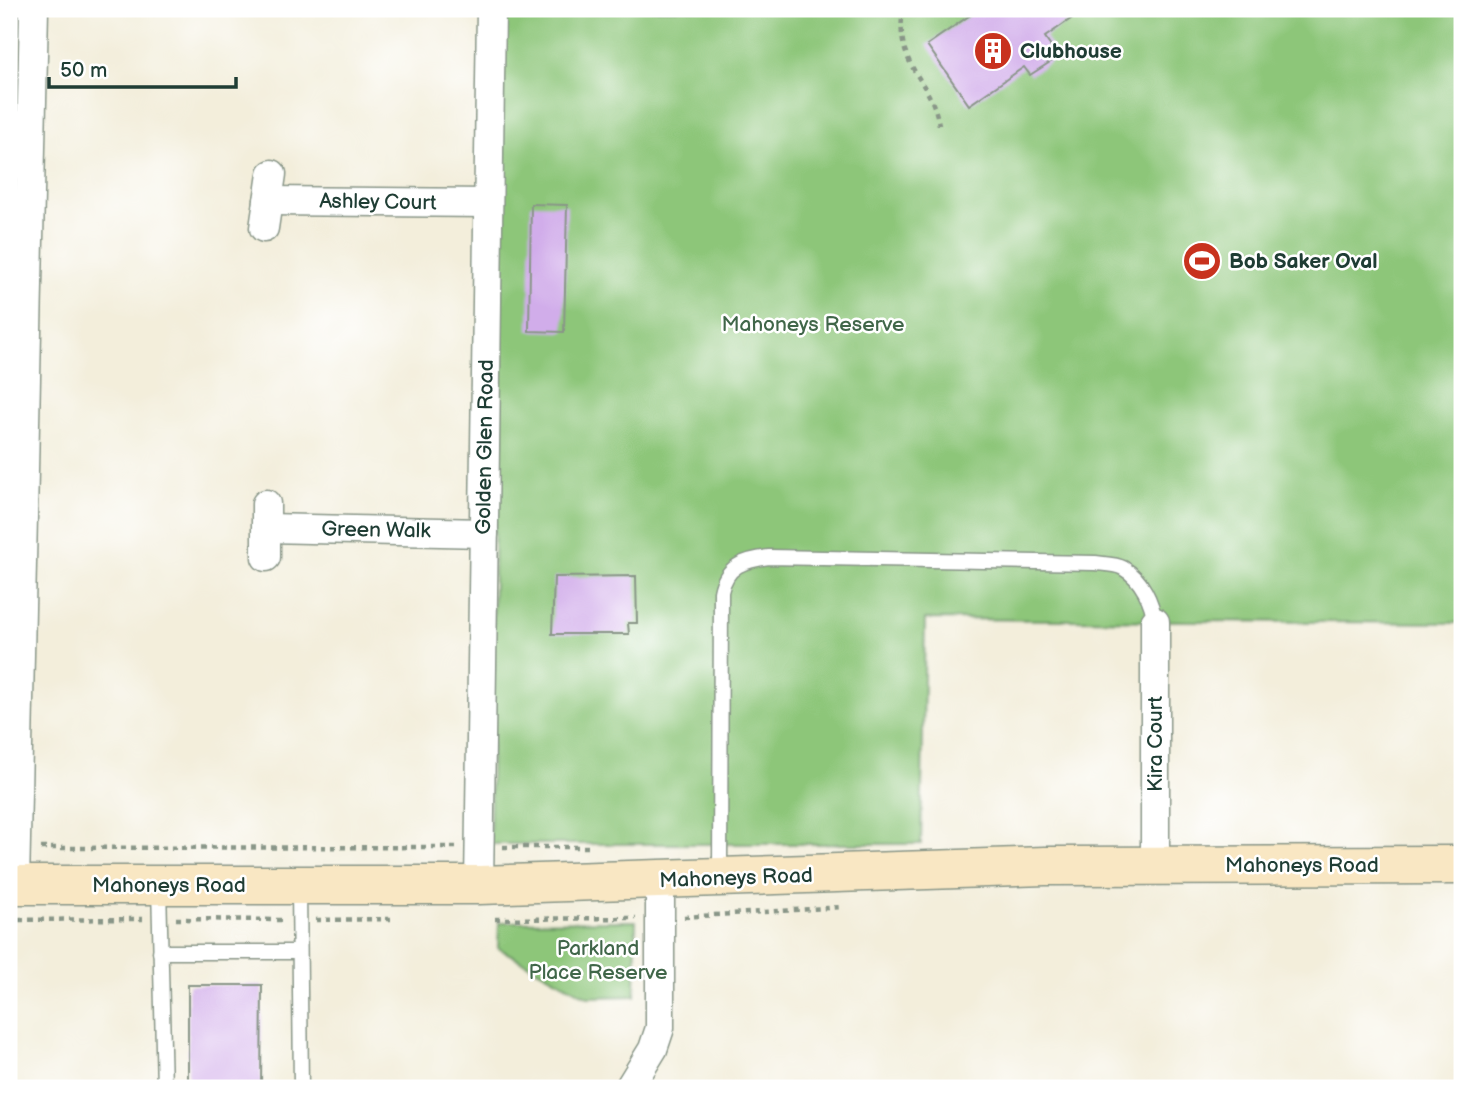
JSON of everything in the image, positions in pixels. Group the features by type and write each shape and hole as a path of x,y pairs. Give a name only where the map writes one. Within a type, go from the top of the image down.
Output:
{"main road":[{"name":"Mahoneys Road","path":"13,872 159,885 479,886 1045,866 1462,865"}],"street":[{"path":"13,872 34,9"},
{"name":"Golden Glen Road","path":"479,886 491,9"},
{"name":"Ashley Court","path":"264,228 270,187 488,203"},
{"name":"Green Walk","path":"266,556 267,516 484,533"},
{"name":"Kira Court","path":"1155,866 1156,622"},
{"path":"629,1088 653,1049 660,1028 660,880"}],"lane":[{"path":"720,879 721,593 724,579 733,568 748,560 769,556 1095,563 1123,567 1140,583 1152,603 1156,622"},
{"path":"159,885 164,1088"},
{"path":"299,885 301,1088"},
{"path":"160,952 299,952"}],"path":[{"path":"903,9 905,58 932,101 939,125"},
{"path":"13,872 479,848 600,847"}],"green space":[{"name":"Mahoneys Reserve","path":"502,9 1462,9 1462,623 925,619 921,844 490,844"},
{"name":"Parkland Place Reserve","path":"636,921 635,996 588,997 498,948 499,922"}],"building":[{"name":"Clubhouse","path":"979,9 1075,9 1078,14 1045,37 1058,57 1030,75 1024,67 969,105 927,45"},
{"path":"531,204 567,205 564,332 529,331"},
{"path":"636,576 637,623 628,623 629,634 552,634 554,577"},
{"path":"188,985 262,985 261,1088 188,1088"}],"place":[{"name":"Clubhouse","path":"993,51"},
{"name":"Bob Saker Oval","path":"1202,261"}]}
